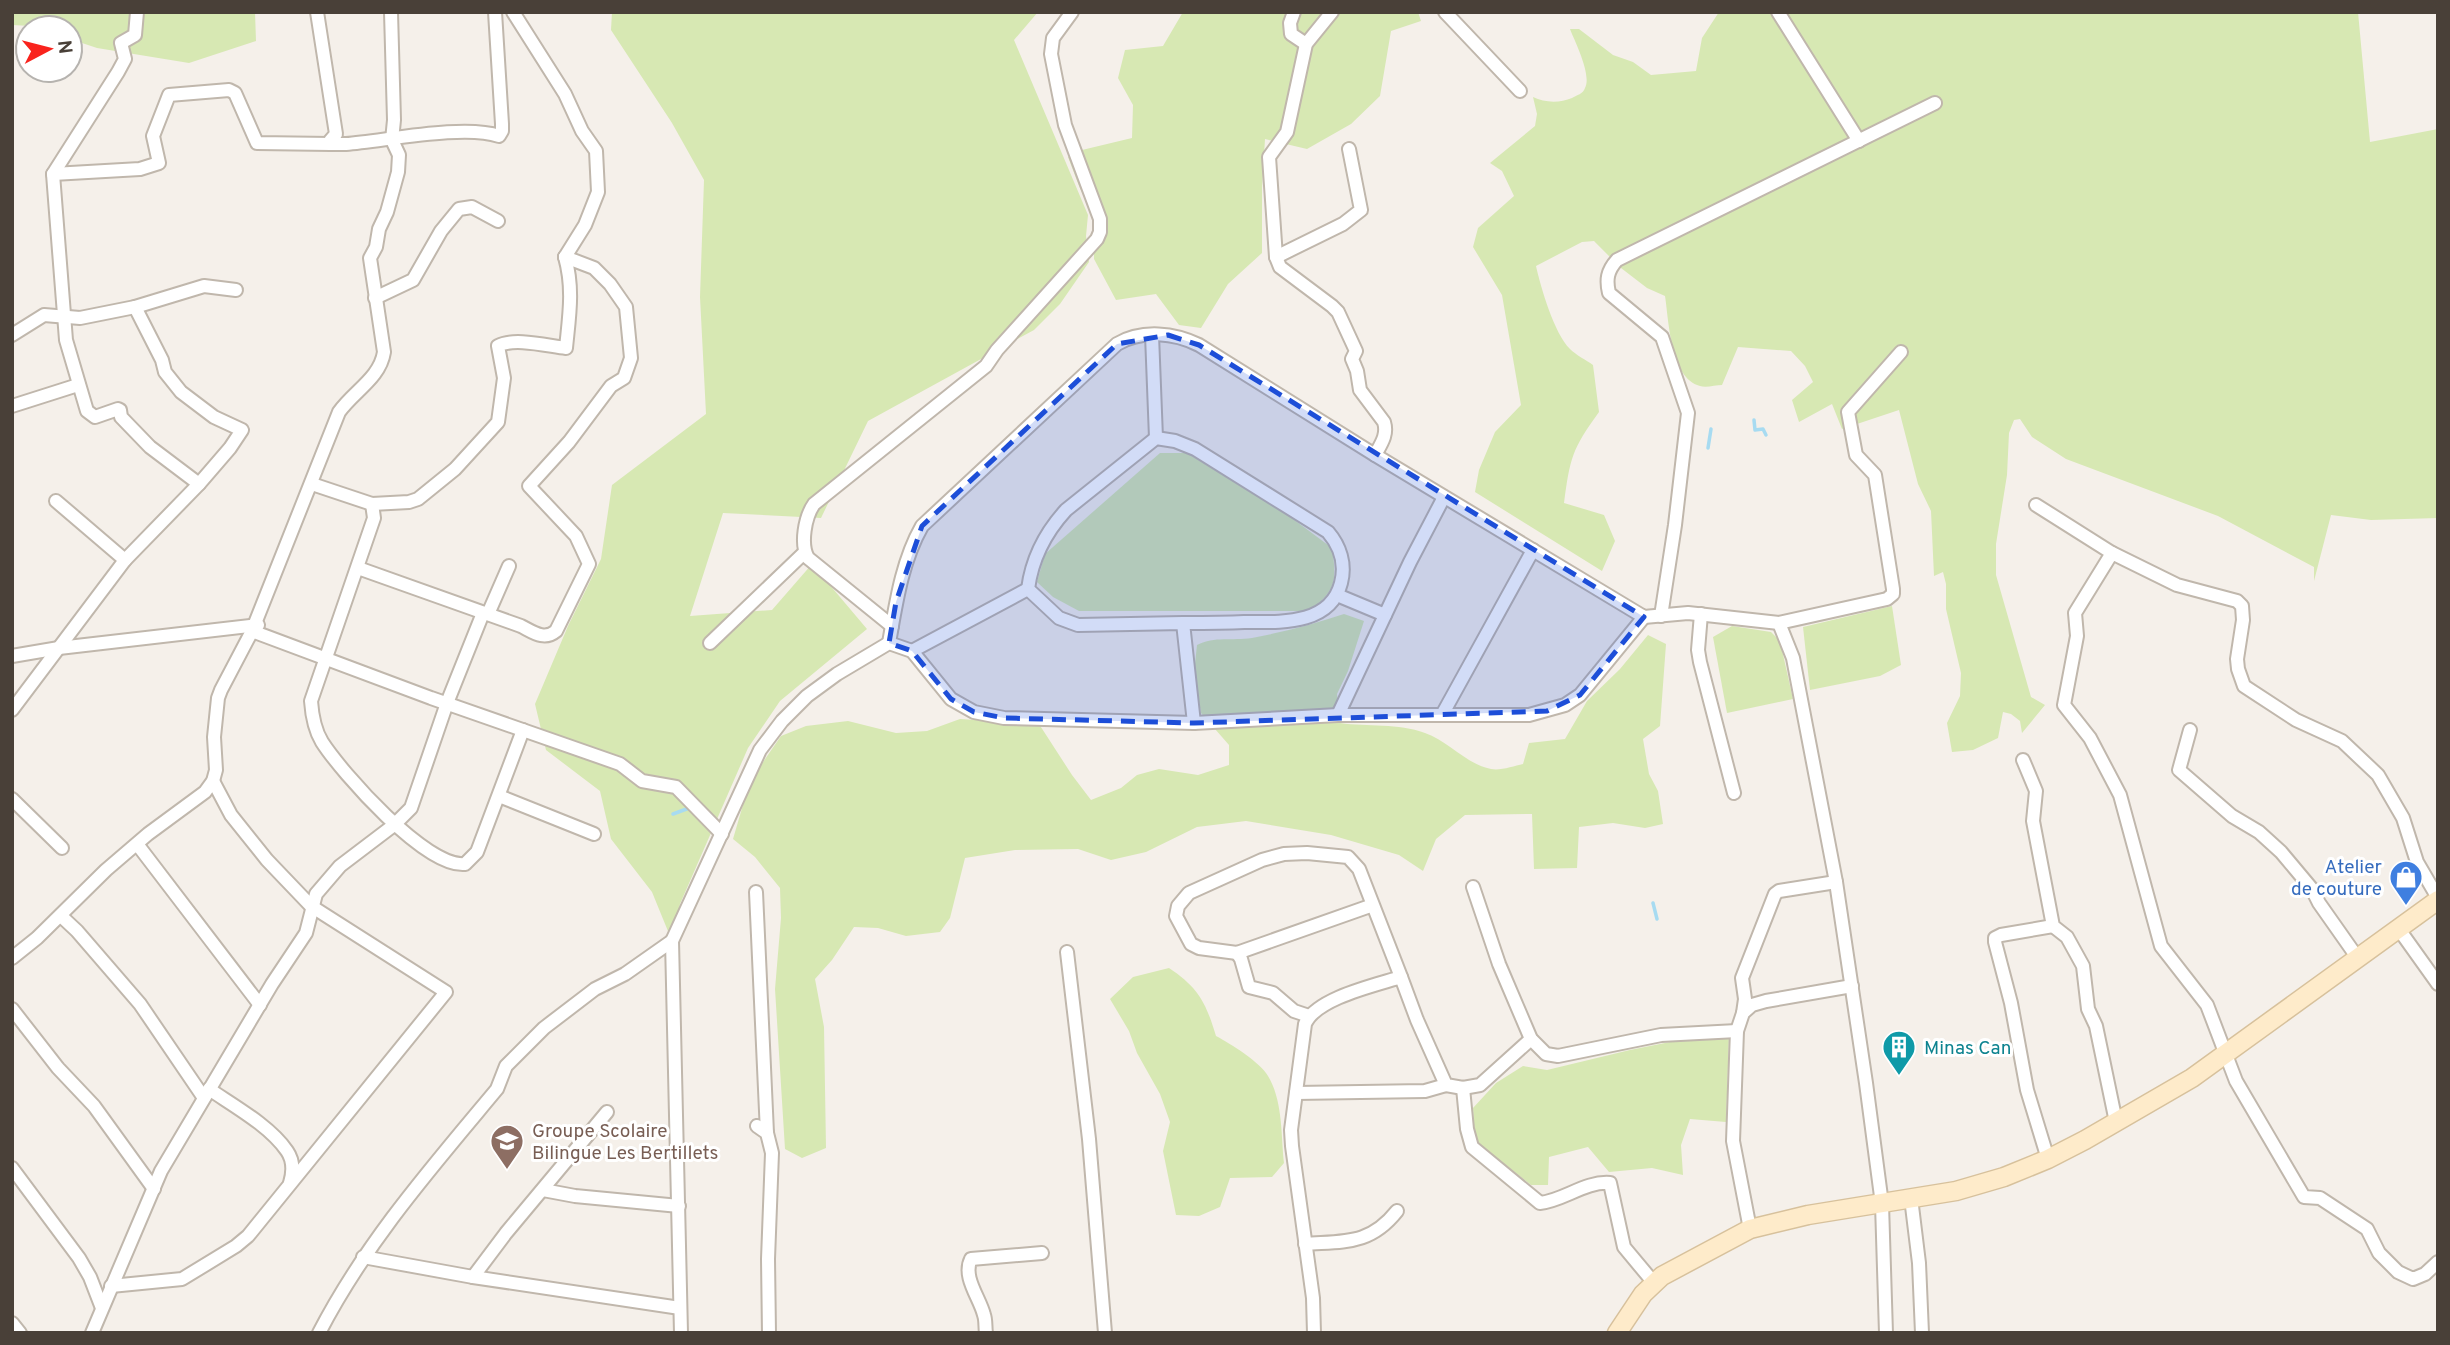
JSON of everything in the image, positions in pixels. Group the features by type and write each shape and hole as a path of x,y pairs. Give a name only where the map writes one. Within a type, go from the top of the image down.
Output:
{"main road":[{"path":"1617,1333 1643,1294 1654,1283 1708,1250 1750,1229 1808,1215 1956,1191 2004,1177 2048,1159 2192,1078 2438,899"}],"street":[{"path":"138,12 135,35 121,43 125,59 53,174 66,340 78,385 91,416 120,410 121,417 150,447 198,484"},
{"path":"317,12 336,134 330,141 331,144"},
{"path":"12,958 61,916 89,884 205,792 213,781 216,770 214,737 218,698 256,627 339,412 381,367 384,352 370,258 376,247 379,229 387,212 398,172 399,155 391,140 394,120 391,12"},
{"path":"53,174 140,169 159,163 153,136 169,95 229,90 234,93 257,143 331,144 453,133 489,132 499,136 502,124 495,12"},
{"path":"312,484 372,504 418,499 455,468 498,422 504,378 498,346 505,343 566,348 571,301 565,257 585,225 598,192 596,151 582,131 565,94 513,12"},
{"path":"892,626 808,558 805,552 808,517 814,504 986,366 1024,319 1097,239 1100,219 1065,125 1050,45 1072,12"},
{"path":"1294,12 1290,23 1291,34 1306,44"},
{"path":"1332,12 1306,44 1287,132 1270,153 1268,163 1276,257 1284,272 1338,312 1356,351 1352,359 1357,371 1357,385 1386,428 1386,435 1375,455"},
{"path":"1445,12 1520,91"},
{"path":"1778,12 1859,141"},
{"path":"1661,616 1688,413 1662,337 1609,293 1607,275 1616,260 1935,103"},
{"path":"1276,257 1343,224 1361,210 1349,149"},
{"path":"375,298 413,281 441,231 459,208 472,207 498,221"},
{"path":"358,568 541,635 556,631 589,564 576,536 529,486 569,442 611,386 624,378 631,358 626,307 610,284 594,268 565,257"},
{"path":"12,335 44,314 80,318 135,307 204,286 236,290"},
{"path":"12,710 125,560 198,484 242,430 214,417 181,392 165,372 162,360 135,307"},
{"path":"1152,335 1156,438"},
{"path":"681,1333 671,942 761,750 782,721 807,696 837,674 889,643 896,602 913,542 922,526 1117,344 1126,339 1152,335 1185,338 1199,345 1644,617 1678,613 1701,614 1779,623 1887,599 1893,594 1875,475 1856,455 1848,412 1900,352"},
{"path":"12,406 78,385"},
{"path":"1156,438 1175,441 1195,449 1328,532 1338,544 1342,562 1342,579 1337,595 1328,606 1292,622 1078,625 1059,618 1028,589 1031,569 1053,524 1066,510 1156,438"},
{"path":"1338,715 1409,562 1444,497"},
{"path":"56,501 125,560"},
{"path":"372,504 374,518 325,656 312,701 312,713 322,742 394,825 439,856 458,865 465,864 477,852 523,730"},
{"path":"2036,505 2112,553 2177,584 2237,601 2242,606 2244,620 2237,659 2244,686 2295,720 2342,741 2378,775 2403,818 2417,862 2438,899"},
{"path":"1442,715 1533,550"},
{"path":"710,643 805,552"},
{"path":"2112,553 2075,613 2077,636 2064,705 2090,738 2120,795 2161,946 2207,1005 2236,1081 2304,1197 2320,1198 2367,1228 2379,1253 2398,1272 2413,1279 2425,1274 2438,1262"},
{"path":"92,1333 161,1171 306,933 316,894 340,866 394,825 414,803 447,703 509,566"},
{"path":"912,651 1028,589"},
{"path":"1337,595 1385,615"},
{"path":"1701,614 1698,650 1700,662 1734,793"},
{"path":"889,643 912,651 951,699 974,712 1004,718 1194,723 1338,715 1529,715 1565,705 1580,695 1644,617"},
{"path":"1184,623 1194,723"},
{"path":"1779,623 1793,658 1836,881 1852,986 1882,1204 1886,1333"},
{"path":"12,656 59,648 256,627 447,703 620,764 642,781 676,786 722,834"},
{"path":"2190,730 2179,770 2232,816 2259,832 2281,852 2312,889 2357,957"},
{"path":"2023,760 2036,791 2033,821 2053,926 2067,937 2084,966 2088,1009 2096,1027 2116,1122"},
{"path":"111,1286 182,1279 248,1236 446,992 311,906 231,815 213,781"},
{"path":"499,796 594,834"},
{"path":"12,799 62,848"},
{"path":"137,844 260,1005"},
{"path":"1374,905 1237,953 1199,948 1191,944 1176,916 1178,906 1189,893 1262,860 1284,854 1307,853 1348,857 1359,869 1374,905 1417,1020 1446,1086"},
{"path":"1750,1229 1733,1141 1737,1031 1744,1013 1745,999 1742,978 1774,894 1836,881"},
{"path":"1473,887 1499,964 1531,1039 1546,1054 1558,1056 1661,1035 1737,1031"},
{"path":"755,892 762,1130 772,1153 768,1259 769,1333"},
{"path":"61,916 77,930 140,1004 207,1093 258,1123 287,1151 292,1167 290,1184"},
{"path":"2048,1159 2026,1090 2011,1003 1995,938 2053,926"},
{"path":"2398,928 2438,984"},
{"path":"319,1333 363,1258 395,1213 497,1089 506,1066 544,1028 595,989 625,974 671,942"},
{"path":"1067,952 1089,1139 1105,1333"},
{"path":"1237,953 1249,987 1273,993 1294,1011 1308,1016"},
{"path":"1314,1333 1313,1298 1292,1146 1305,1024 1308,1016 1347,995 1401,977"},
{"path":"1744,1013 1752,1005 1766,1001 1852,986"},
{"path":"12,1009 58,1068 94,1106 154,1189"},
{"path":"1296,1093 1425,1091 1446,1086 1463,1088 1480,1085 1531,1039"},
{"path":"1463,1088 1466,1129 1472,1147 1540,1203 1573,1191 1610,1183 1624,1247 1654,1283"},
{"path":"473,1277 506,1233 607,1112"},
{"path":"12,1168 79,1258 102,1308"},
{"path":"543,1190 575,1196 679,1206"},
{"path":"1911,1198 1919,1263 1922,1333"},
{"path":"1305,1244 1358,1240 1380,1230 1397,1211"},
{"path":"986,1333 984,1313 975,1296 968,1267 971,1259 1042,1253"},
{"path":"363,1258 680,1308"},
{"path":"12,1323 20,1333"}],"highlighted area":[{"path":"1168,335 1199,345 1644,617 1580,695 1547,711 1194,723 1004,718 974,712 951,699 912,651 889,643 896,602 922,526 1117,344"}],"green space":[{"path":"12,12 255,12 256,41 189,63 84,44 84,14 14,14 12,25"},
{"path":"612,12 1038,12 1014,40 1088,215 1086,236 1089,262 1060,304 1034,330 868,421 821,518 723,513 690,616 772,610 812,564 867,629 780,701 748,748 680,904 672,941 652,892 611,839 600,791 546,750 535,704 568,626 601,559 612,485 706,414 700,297 704,180 672,123 611,30"},
{"path":"1183,12 1418,12 1421,21 1391,31 1380,96 1351,124 1307,149 1265,139 1262,253 1228,284 1201,328 1179,325 1156,294 1116,300 1094,259 1094,218 1068,157 1082,150 1132,138 1133,105 1118,78 1125,50 1163,46"},
{"path":"1719,12 2358,12 2370,142 2438,129 2438,518 2371,520 2331,515 2314,581 2314,567 2218,516 2066,459 2032,437 2020,419 2014,420 2009,433 2007,475 1996,544 1996,575 2031,697 2045,705 2022,733 2020,721 2003,712 1998,738 1973,750 1952,752 1947,723 1960,696 1961,673 1946,609 1943,572 1934,576 1931,511 1918,484 1899,410 1842,429 1832,404 1799,422 1792,400 1813,382 1805,366 1791,351 1738,347 1722,385 1702,387 1690,381 1677,361 1665,296 1647,288 1621,268 1594,241 1582,242 1536,266 1545,298 1564,342 1593,365 1599,412 1574,454 1564,503 1604,515 1615,541 1602,571 1475,492 1479,470 1495,432 1521,405 1502,295 1473,247 1478,228 1514,196 1502,171 1490,163 1535,126 1537,114 1533,97 1547,101 1563,101 1584,90 1587,82 1585,67 1570,29 1579,29 1613,55 1633,62 1651,75 1696,71 1702,38"},
{"path":"1160,453 1187,453 1289,516 1332,548 1334,577 1325,597 1309,611 1079,611 1053,597 1037,582 1045,554"},
{"path":"1892,606 1901,665 1880,676 1810,690 1803,627"},
{"path":"1344,614 1364,621 1348,671 1337,694 1340,723 1415,730 1433,737 1473,762 1495,769 1523,764 1529,743 1565,739 1587,701 1620,669 1648,635 1666,644 1660,726 1643,739 1649,774 1658,791 1663,824 1645,828 1613,823 1579,827 1577,868 1534,869 1532,814 1465,815 1436,839 1423,871 1399,855 1331,835 1246,821 1197,827 1146,852 1111,860 1078,849 1015,850 965,858 950,918 940,932 906,936 878,928 854,927 832,960 815,979 824,1027 826,1148 802,1158 785,1149 775,989 781,918 780,888 755,857 733,839 745,798 761,765 781,736 806,726 848,721 896,733 927,731 960,719 1039,724 1091,800 1121,788 1137,775 1159,769 1198,775 1229,765 1229,745 1201,713 1194,673 1197,645 1224,639 1264,636"},
{"path":"1732,626 1771,632 1780,641 1793,699 1727,713 1713,637"},
{"path":"1169,968 1188,982 1200,997 1216,1036 1245,1054 1268,1076 1276,1096 1280,1119 1284,1163 1272,1177 1230,1178 1220,1207 1199,1216 1176,1215 1163,1151 1170,1122 1160,1094 1110,999 1133,977"},
{"path":"1729,1037 1726,1122 1690,1119 1681,1145 1683,1175 1652,1168 1609,1172 1588,1147 1549,1157 1548,1185 1531,1185 1475,1141 1473,1108 1496,1083 1523,1066 1547,1070 1685,1039"}],"waterway":[{"path":"1754,420 1755,430 1763,429 1766,435"},
{"path":"1708,448 1711,429"},
{"path":"673,814 692,807"},
{"path":"1653,903 1657,919"}],"place":[{"name":"Atelier de couture","path":"2406,907"},
{"name":"Minas Can","path":"1899,1077"},
{"name":"Groupe Scolaire Bilingue Les Bertillets","path":"507,1171"}]}
